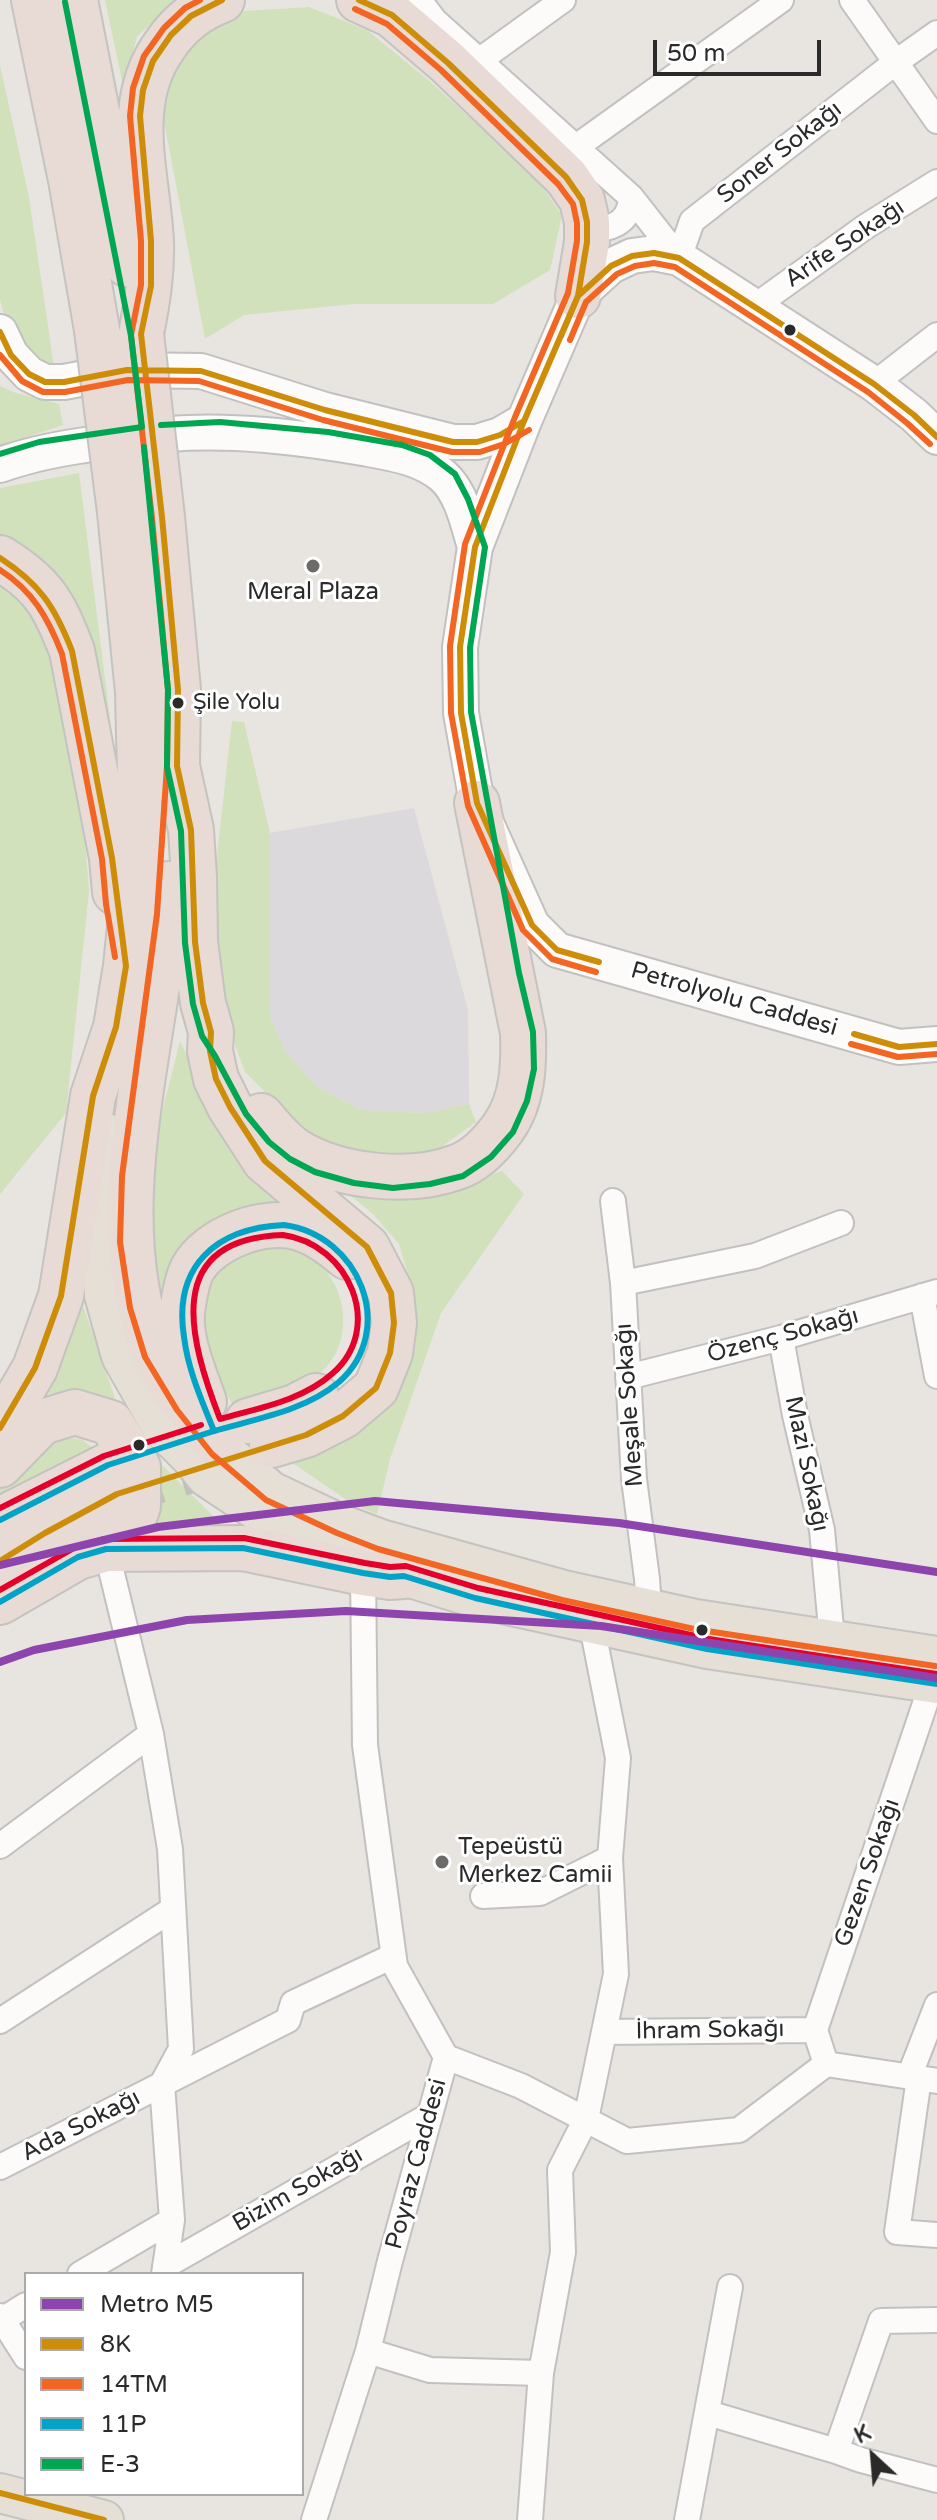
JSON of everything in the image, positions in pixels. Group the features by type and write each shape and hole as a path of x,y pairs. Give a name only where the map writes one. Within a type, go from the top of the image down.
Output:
{"highway":[{"path":"3,0 26,86 41,125 71,180"},
{"path":"34,0 71,180 97,330 141,514 178,690 177,766 167,915 132,1176 130,1241 140,1307 154,1353 186,1405 246,1437 306,1435 343,1416 376,1388 390,1353 394,1323 391,1293 367,1247 265,1161 216,1079 195,942 191,830 177,766"},
{"path":"0,1428 35,1368 61,1296 93,1096 116,1027 126,966 138,848 141,334 75,0"},
{"path":"141,334 151,286 151,241 140,141 143,90 153,61 171,35 191,16 222,0"},
{"path":"359,0 392,15 448,63 566,177 582,200 587,222 587,242 578,296"},
{"path":"0,558 24,572 46,595 60,619 72,651 112,858 126,966"},
{"path":"211,1032 254,1108 276,1135 318,1162 357,1173 394,1178 459,1167 485,1149 505,1126 518,1098 524,1069 523,1033 477,803"},
{"path":"265,1226 297,1227 322,1238 348,1258 359,1278 364,1289 367,1323 362,1353 348,1372 328,1390 246,1437 186,1350 182,1317 184,1296 192,1271 214,1246 236,1234 265,1226"},
{"path":"0,1465 42,1422 75,1412 111,1423 138,1467 138,1506 129,1531 106,1549"},
{"path":"0,1520 114,1479 0,1561"},
{"path":"0,1602 78,1557 106,1549 243,1548 384,1574"}],"main road":[{"path":"578,296 611,266 632,256 654,253 679,258 874,384 937,437"},
{"name":"Petrolyolu Caddesi","path":"578,296 524,421 475,547 460,647 461,713 477,803 502,864 532,925 557,950 899,1047 937,1044"},
{"path":"0,332 11,355 29,374 45,382 64,382 127,370 201,371 325,410 453,442 477,442 500,435 524,421"},
{"path":"0,465 40,452 166,434 219,432 327,442 399,455 440,473 449,482 459,502 475,547"},
{"path":"116,1027 101,1183 100,1238 104,1295 121,1356 163,1430 206,1477 287,1528 384,1574 592,1626 707,1649 935,1674"},
{"path":"246,1437 271,1491 381,1539 564,1590 696,1619 832,1639 935,1674"},
{"path":"0,2493 103,2520 109,2496"}],"street":[{"path":"419,0 435,21 631,197 679,258"},
{"path":"480,60 563,0"},
{"path":"576,147 781,0"},
{"path":"852,0 937,121"},
{"name":"Soner Sokağı","path":"679,258 692,221 937,33"},
{"name":"Arife Sokağı","path":"754,307 865,227 937,182"},
{"path":"587,222 596,229 619,224 627,216 631,197"},
{"path":"874,384 937,335"},
{"name":"Meşale Sokağı","path":"613,1201 623,1283 634,1479 649,1608"},
{"path":"623,1283 755,1256 841,1223"},
{"path":"929,1294 937,1376"},
{"name":"Özenç Sokağı","path":"628,1377 781,1338 929,1294"},
{"name":"Mazi Sokağı","path":"781,1338 822,1530 832,1639"},
{"path":"106,1549 151,1734 170,1849 181,2049 162,2084 172,2220 165,2270"},
{"name":"Poyraz Caddesi","path":"314,2520 368,2351 446,2057 395,1966 365,1745 384,1574"},
{"path":"530,2520 541,2373 563,2252 560,2170 586,2119 616,1974 610,1858 618,1758 592,1626"},
{"name":"Gezen Sokağı","path":"815,2030 935,1674"},
{"path":"0,1846 151,1734"},
{"path":"483,1896 540,1893 610,1858"},
{"path":"0,2021 173,1909"},
{"name":"Ada Sokağı","path":"0,2167 288,2020 293,2003 393,1956"},
{"path":"937,2005 897,2232 937,2235"},
{"path":"815,2030 826,2064"},
{"name":"İhram Sokağı","path":"604,2032 815,2030"},
{"path":"446,2057 521,2086 627,2141 739,2130 826,2064 922,2079"},
{"name":"Bizim Sokağı","path":"165,2270 430,2115"},
{"path":"83,2272 172,2220"},
{"path":"687,2520 730,2287"},
{"path":"24,2306 1,2319 24,2354"},
{"path":"836,2451 881,2321 937,2320"},
{"path":"368,2351 430,2370 541,2373"},
{"path":"705,2424 836,2451 937,2480"}],"shaded area":[{"path":"414,808 468,1010 469,1104 426,1113 361,1110 316,1086 286,1052 270,1017 270,833"}],"green space":[{"path":"105,0 180,0 137,36 124,90"},
{"path":"309,7 367,30 534,175 562,215 550,270 493,304 353,304 244,315 205,339 161,105 175,68 202,32 245,11"},
{"path":"0,65 29,197 54,367 32,357 4,314 0,299"},
{"path":"0,386 59,404 63,425 0,446"},
{"path":"79,473 117,774 0,549 0,488"},
{"path":"0,579 26,594 53,655 82,800 89,891 66,1113 0,1194"},
{"path":"232,721 244,722 270,833 270,1017 286,1052 316,1086 361,1110 426,1113 469,1104 476,1122 437,1150 389,1157 343,1151 297,1124 245,1072 216,994 211,910"},
{"path":"180,1041 227,1137 283,1202 237,1217 193,1241 171,1264 158,1306 146,1176"},
{"path":"502,1171 524,1194 441,1313 390,1459 377,1514 354,1505 281,1455 411,1354 414,1295 399,1244 373,1214 340,1187 445,1192"},
{"path":"267,1244 302,1252 325,1270 340,1299 343,1331 331,1361 311,1380 279,1394 234,1407 200,1349 196,1302 221,1262"},
{"path":"80,1297 118,1407 43,1393"},
{"path":"45,1439 81,1439 94,1449 0,1506 0,1481"},
{"path":"156,1459 222,1525 153,1527"}],"tunnel":[{"path":"117,1494 237,1457"}],"metro line":[{"name":"M5","path":"0,1565 158,1527 375,1501 619,1523 937,1572"},
{"name":"M5","path":"0,1662 34,1650 187,1620 346,1611 601,1626 937,1678"}],"transit line":[{"name":"14TM","path":"200,0 185,8 164,28 144,56 133,88 130,116 141,241 141,285 131,335 168,690 167,766 157,914 122,1176 120,1242 130,1308 145,1357 177,1410 212,1454 266,1500 337,1533 378,1549 562,1600 694,1629 935,1666"},
{"name":"8K","path":"0,1561 117,1494 306,1435 343,1416 376,1388 390,1353 394,1323 391,1293 367,1247 265,1161 216,1079 195,942 191,830 177,766 178,690 141,334 151,286 151,241 140,116 143,90 153,61 171,35 191,16 222,0"},
{"name":"8K","path":"359,0 392,15 448,63 566,177 582,200 587,242 578,296 524,421 475,547 460,647 461,713 477,803 532,925 557,950 599,962"},
{"name":"E-3","path":"0,454 39,442 142,427 131,336 65,2"},
{"name":"14TM","path":"355,9 387,24 441,70 558,184 573,204 577,241 568,293 465,544 450,646 451,713 468,806 523,930 552,959 596,972"},
{"name":"8K","path":"561,336 578,296 611,266 632,256 654,253 679,258 874,384 937,437"},
{"name":"14TM","path":"570,340 586,302 617,274 635,266 654,263 675,267 868,392 930,444"},
{"name":"8K","path":"0,332 11,355 29,374 45,382 64,382 127,370 201,371 325,410 453,442 477,442 500,435 524,421"},
{"name":"14TM","path":"0,355 22,381 43,392 65,392 128,380 199,381 323,420 452,452 480,452 504,444 529,430"},
{"name":"E-3","path":"144,447 168,690 167,767 181,831 185,943 193,1004 202,1036 246,1114 269,1142 290,1159 315,1172 354,1183 393,1188 463,1176 491,1157 513,1132 527,1101 534,1069 533,1032 519,973 471,712 470,648 485,547 468,499 455,474 430,455 402,445 328,432 220,422 161,425"},
{"name":"8K","path":"0,558 26,577 45,598 72,651 112,858 126,966 116,1027 93,1096 61,1296 35,1368 0,1428"},
{"name":"14TM","path":"0,570 22,587 38,606 62,654 102,859 115,957"},
{"name":"8K","path":"854,1034 899,1047 937,1044"},
{"name":"14TM","path":"851,1044 898,1057 937,1054"},
{"name":"11P","path":"284,1225 310,1232 333,1246 350,1265 362,1287 367,1312 366,1337 357,1360 326,1392 279,1413 214,1431 186,1349 182,1312 185,1290 204,1256 220,1243 238,1234 284,1225"},
{"path":"283,1235 306,1242 326,1254 342,1270 352,1290 357,1311 356,1333 348,1354 321,1383 294,1397 220,1419 200,1358 194,1328 194,1299 201,1274 217,1254 244,1241 283,1235"},
{"path":"0,1508 104,1456 201,1425"},
{"name":"11P","path":"0,1520 108,1465 214,1431"},
{"path":"0,1590 74,1548 104,1539 244,1538 365,1563 406,1566 478,1588 709,1639 937,1674"},
{"name":"11P","path":"0,1602 78,1557 106,1549 243,1548 363,1573 404,1576 475,1598 707,1649 937,1684"},
{"name":"8K","path":"0,2493 104,2520"}],"place":[{"name":"Meral Plaza","path":"313,566"},
{"name":"Şile Yolu","path":"178,703"},
{"name":"Tepeüstü Merkez Camii","path":"442,1862"}]}
